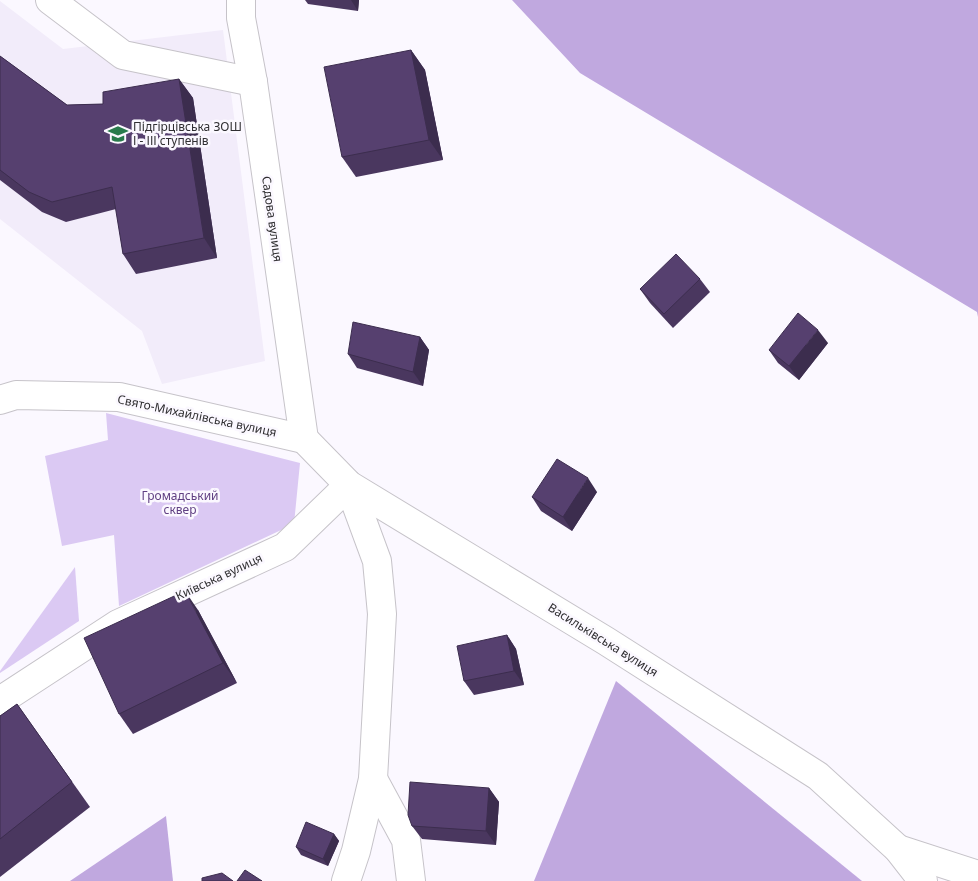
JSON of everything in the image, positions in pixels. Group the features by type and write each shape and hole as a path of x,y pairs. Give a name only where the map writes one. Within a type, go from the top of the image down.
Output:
{"street":[{"path":"50,0 123,55 253,82"},
{"name":"Садова вулиця","path":"241,0 241,18 253,82 304,439"},
{"name":"Свято-Михайлівська вулиця","path":"0,400 16,395 119,398 304,439"},
{"name":"Васильківська вулиця","path":"304,439 349,485 598,636 818,776 898,849 923,881"},
{"path":"346,881 356,851 373,779 382,614 377,561 349,485"},
{"name":"Київська вулиця","path":"0,702 118,624 284,547 349,485"},
{"path":"373,779 406,840 411,881"},
{"name":"Васильківська вулиця","path":"898,849 978,875"}],"shaded area":[{"path":"512,0 978,0 978,317 977,312 580,73"},
{"name":"Підгірцівська ЗОШ І - ІІІ ступенів","path":"0,1 63,49 223,30 265,361 162,384 142,331 0,219"},
{"path":"616,681 862,881 534,881"},
{"path":"166,816 173,881 70,881"}],"green space":[{"name":"Громадський сквер","path":"106,413 300,463 294,524 119,606 114,535 62,546 45,456 108,440"},
{"path":"75,567 79,621 0,673 0,671"}],"building":[{"path":"411,50 429,140 342,157 324,67"},
{"path":"0,56 67,105 103,104 103,92 179,79 204,238 123,254 112,187 52,202 29,192 0,170"},
{"path":"676,254 700,279 664,314 640,289"},
{"path":"798,313 818,330 789,366 769,350"},
{"path":"353,322 420,337 413,372 348,354"},
{"path":"557,459 588,478 563,517 532,497"},
{"path":"185,591 223,663 119,714 84,638"},
{"path":"507,635 514,671 464,681 457,646"},
{"path":"17,704 72,782 0,839 0,716"},
{"path":"410,782 489,788 486,831 412,826 408,815"},
{"path":"306,822 334,834 323,859 296,847"},
{"path":"245,870 262,881 237,881"},
{"path":"222,873 233,881 202,881 202,878"}],"place":[{"name":"Підгірцівська ЗОШ І - ІІІ ступенів","path":"118,134"}]}
